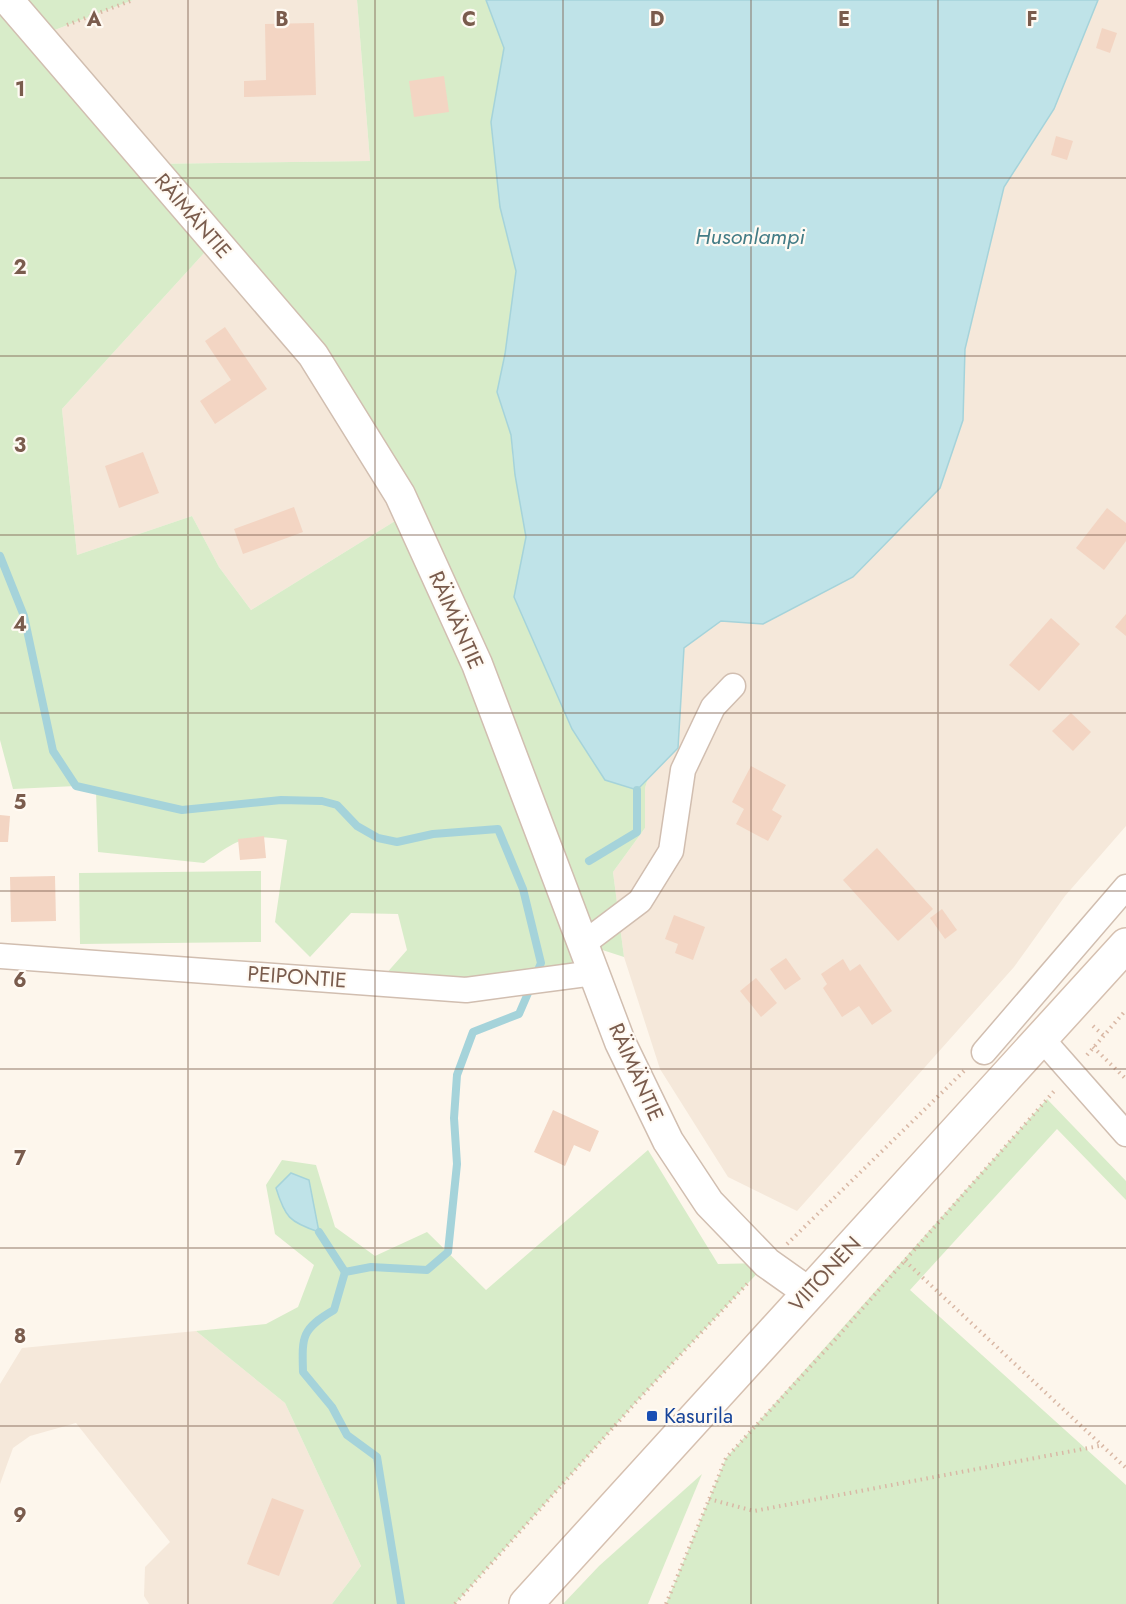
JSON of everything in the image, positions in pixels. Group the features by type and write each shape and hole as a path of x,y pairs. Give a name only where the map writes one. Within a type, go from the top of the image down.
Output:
{"main road":[{"name":"VIITONEN","path":"526,1604 808,1292 1042,1040 1126,945"}],"street":[{"name":"RÄIMÄNTIE","path":"13,2 39,36 313,355 400,495 477,664 620,1042 668,1141 709,1203 767,1263 808,1292"},
{"path":"583,944 640,902 671,851 683,770 713,707 734,686"},
{"path":"984,1052 1126,887"},
{"name":"PEIPONTIE","path":"0,956 466,990 594,973"},
{"path":"1042,1040 1126,1134"}],"path":[{"path":"39,36 133,0"},
{"path":"666,1604 726,1458 905,1261 1126,1010"},
{"path":"1093,1047 1126,1079"},
{"path":"455,1604 637,1401 767,1263 984,1052"},
{"path":"905,1261 1099,1446 1126,1468"},
{"path":"709,1499 754,1511 1099,1446"}],"shaded area":[{"path":"133,0 357,0 370,161 149,164 39,36"},
{"path":"1098,0 1126,0 1126,826 1065,896 1014,967 797,1211 728,1177 660,1069 624,957 613,872 645,828 645,788 648,778 678,748 684,648 721,621 763,624 963,420 965,349 1004,187 1054,109"},
{"path":"215,241 408,513 251,610 219,567 192,516 77,555 62,409"},
{"path":"196,1331 285,1403 361,1566 332,1604 149,1604 144,1596 145,1567 170,1542 76,1423 30,1436 13,1448 0,1484 0,1384 22,1348"}],"green space":[{"path":"0,0 133,0 39,36 150,164 370,161 357,0 486,0 504,48 491,122 500,207 516,271 505,354 497,392 511,435 513,461 721,621 684,648 678,748 648,778 645,788 645,828 613,872 624,957 584,944 594,973 377,984 407,950 398,914 351,913 310,957 275,922 287,840 261,837 243,840 204,863 98,852 96,791 76,786 13,789 0,740","holes":["215,241 408,513 251,610 219,567 192,516 77,555 62,409"]},
{"path":"261,871 261,942 80,944 79,873"},
{"path":"1047,1099 1126,1181 1126,1200 1057,1129 910,1290 1126,1485 1126,1604 666,1604 726,1458"},
{"path":"648,1150 718,1264 767,1263 637,1401 455,1604 332,1604 361,1566 285,1403 196,1331 266,1324 298,1307 314,1265 275,1234 266,1185 282,1160 316,1165 335,1227 375,1256 427,1232 486,1290"},
{"path":"702,1474 648,1604 563,1604 599,1566"}],"water":[{"name":"Husonlampi","path":"486,0 1098,0 1054,109 1004,187 965,349 963,420 940,488 853,577 763,624 721,621 684,648 678,748 637,790 605,780 572,729 514,597 526,537 515,475 511,435 497,392 505,354 516,271 500,207 491,122 504,48"},
{"path":"291,1173 309,1180 319,1232 295,1221 282,1206 276,1188"}],"building":[{"path":"314,23 316,95 244,97 244,81 266,80 265,24"},
{"path":"1102,28 1117,33 1110,53 1096,48"},
{"path":"444,76 449,112 414,117 409,81"},
{"path":"1056,136 1073,141 1067,160 1051,155"},
{"path":"225,327 267,389 215,424 200,401 231,380 205,341"},
{"path":"143,452 159,493 119,508 105,466"},
{"path":"294,507 303,532 243,554 234,529"},
{"path":"1107,508 1126,523 1126,541 1104,570 1076,548"},
{"path":"1126,614 1126,636 1115,627"},
{"path":"1051,618 1080,644 1039,691 1009,665"},
{"path":"1071,713 1091,732 1073,751 1052,731"},
{"path":"751,766 786,785 772,810 782,816 768,841 736,824 744,809 732,802"},
{"path":"0,815 10,816 8,842 0,842"},
{"path":"264,836 266,858 240,860 238,839"},
{"path":"877,848 933,909 898,941 843,880"},
{"path":"55,876 56,921 11,922 10,877"},
{"path":"942,909 957,930 945,939 930,918"},
{"path":"674,915 705,927 693,960 675,953 678,944 665,939"},
{"path":"786,958 801,979 785,990 770,969"},
{"path":"843,959 850,971 860,964 892,1011 872,1025 859,1006 842,1017 823,988 827,984 821,974"},
{"path":"756,978 777,1003 761,1017 740,991"},
{"path":"553,1110 599,1131 590,1152 574,1145 565,1166 534,1152"},
{"path":"272,1498 304,1510 279,1576 247,1564"}],"waterway":[{"path":"0,556 24,616 53,751 76,786 182,810 281,800 322,801 337,805 357,826 378,838 397,842 433,834 498,829 523,889 541,963 519,1014 473,1032 457,1075 454,1118 457,1164 448,1252 427,1270 371,1267 345,1272 334,1310 309,1329 304,1342 303,1372 332,1407 347,1435 377,1457 401,1604"},
{"path":"589,861 637,832 637,790"},
{"path":"319,1232 345,1272"}],"place":[{"name":"Kasurila","path":"652,1416"}]}
